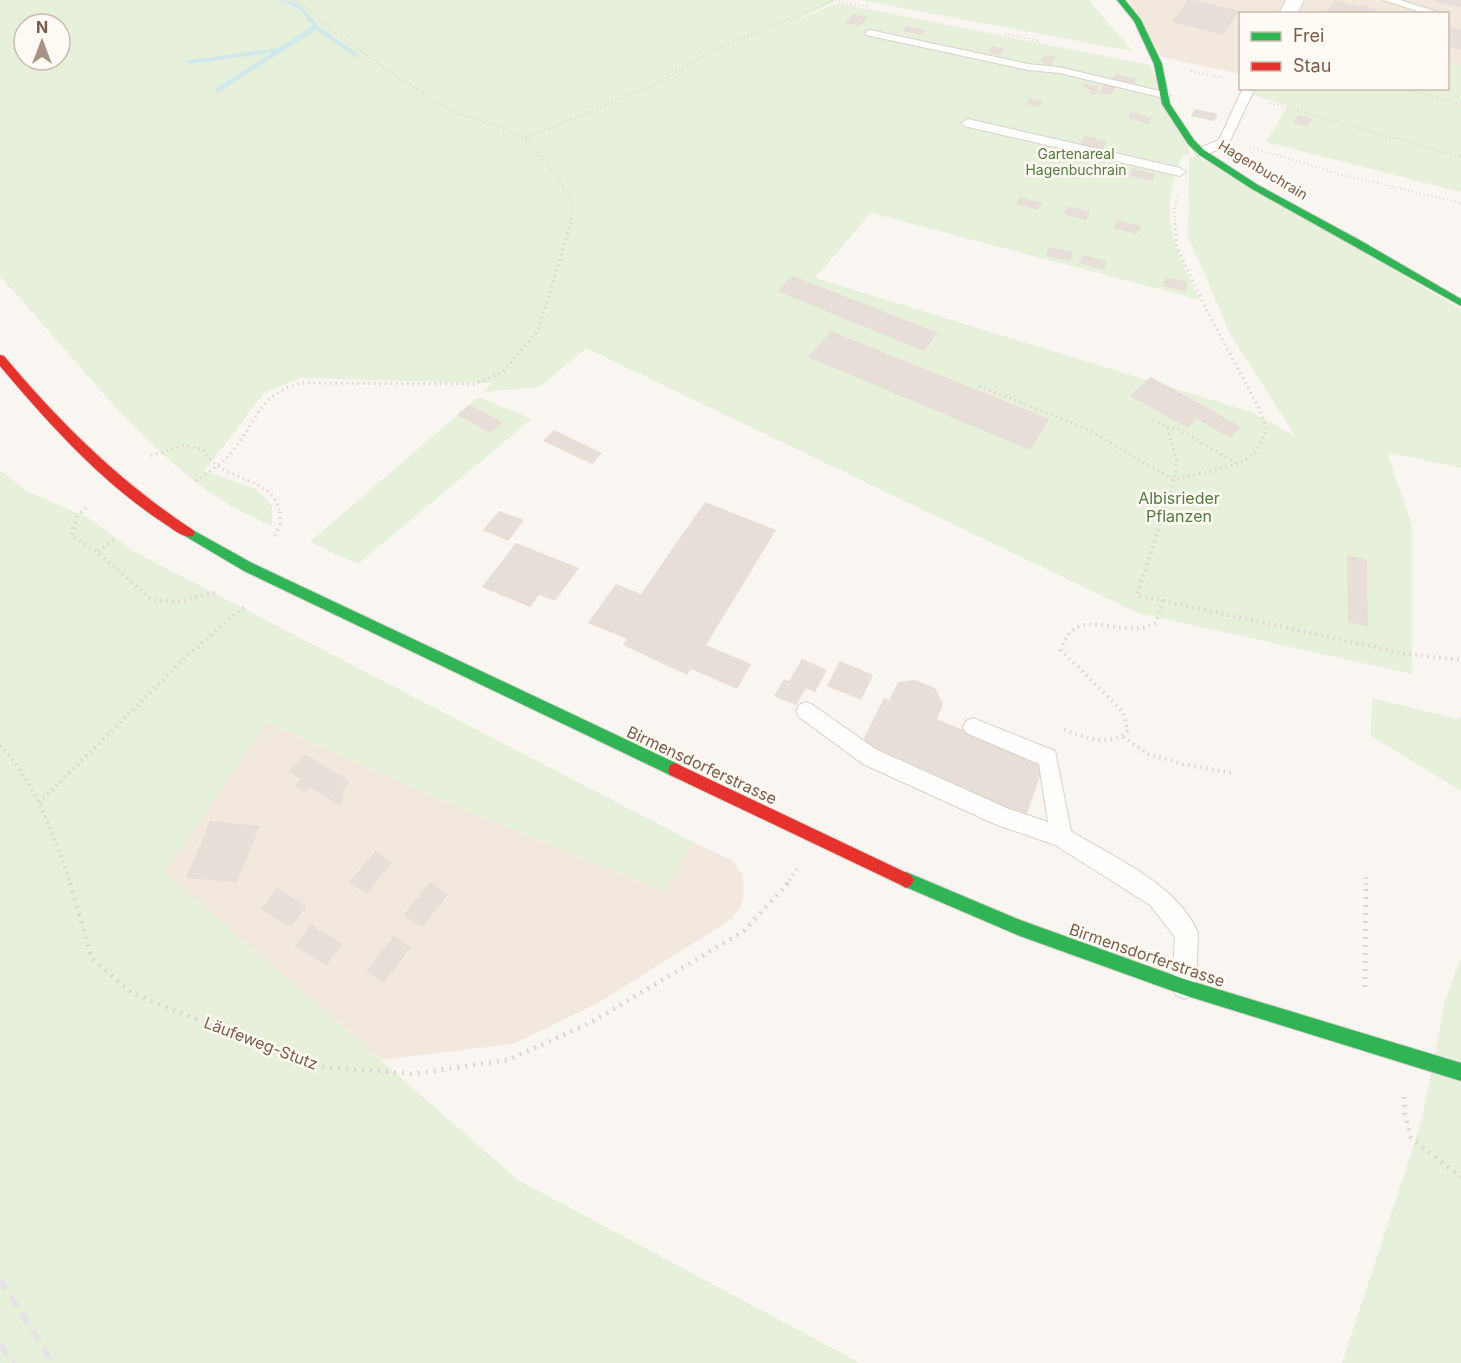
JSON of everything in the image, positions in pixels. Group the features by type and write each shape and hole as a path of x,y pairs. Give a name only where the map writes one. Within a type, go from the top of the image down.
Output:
{"main road":[{"name":"Hagenbuchrain","path":"1121,0 1137,20 1158,64 1166,104 1191,142 1201,152 1255,187 1360,244 1461,303"},
{"name":"Birmensdorferstrasse","path":"0,359 26,391 94,462 163,516 248,567 916,885 1020,928 1184,987 1461,1072"}],"lane":[{"path":"1393,1 1433,12"},
{"path":"870,33 1028,67 1059,70 1164,95"},
{"path":"1201,152 1224,142 1248,92"},
{"path":"968,123 1180,172"},
{"path":"806,711 870,757 1005,818 1061,837 1158,897 1187,933 1184,987"},
{"path":"973,727 1048,758 1061,837"}],"path":[{"path":"196,482 216,467 244,438 270,396 285,387 302,383 474,384 503,372 538,330 572,222 572,201 556,176 526,138 496,125 458,114 402,80 333,32 306,5 294,0"},
{"path":"526,138 654,86 711,51 834,0"},
{"path":"1158,64 1226,79"},
{"path":"1409,90 1461,104"},
{"path":"1248,92 1461,157"},
{"path":"1224,142 1257,148 1343,175 1461,203"},
{"path":"980,386 1085,428 1174,480 1239,464 1256,452 1267,429 1259,408 1204,306 1177,247 1174,212"},
{"path":"1151,418 1167,427 1178,429 1239,464"},
{"path":"1167,427 1177,461 1174,480 1137,595 1406,654 1461,660"},
{"path":"151,456 184,445 204,450 209,461 216,467 260,483 278,499 282,523 275,536"},
{"path":"86,508 77,517 70,535 97,552 152,600 175,603 218,592"},
{"path":"97,552 114,540"},
{"path":"1053,726 1099,741 1113,742 1123,737 1128,731 1123,712 1064,654 1061,645 1068,632 1088,624 1142,628 1156,623 1163,600"},
{"path":"39,803 189,654 244,607"},
{"path":"1123,737 1148,754 1231,774"},
{"name":"Läufeweg-Stutz","path":"0,746 9,754 39,803 70,882 92,959 132,993 312,1066 413,1074 508,1060 592,1022 744,931 790,881 816,838"},
{"path":"1365,987 1366,876"},
{"path":"1402,1055 1405,1115 1411,1138 1461,1177"}],"shaded area":[{"path":"1128,0 1461,0 1461,65 1449,61 1449,12 1239,12 1239,74 1162,57"},
{"path":"267,723 462,809 663,891 693,842 733,861 741,873 744,887 742,904 732,918 724,924 598,1003 513,1044 381,1060 164,872"}],"green space":[{"path":"0,0 831,0 834,1 796,21 837,3 1150,65 1190,154 1182,157 1175,178 1170,214 1176,247 1200,300 871,213 815,278 1254,413 1296,437 1231,335 1188,236 1189,157 1197,156 1461,309 1461,468 1387,452 1412,526 1412,674 1138,613 586,348 539,387 483,392 492,383 300,378 265,392 204,471 256,489 272,506 272,525 233,507 196,481 160,451 125,417 0,277"},
{"path":"860,0 1089,0 1132,51"},
{"path":"1449,61 1461,65 1461,192 1266,142 1288,106 1250,94 1253,90 1449,90"},
{"path":"478,397 532,419 358,564 310,542"},
{"path":"0,470 28,492 87,517 133,551 693,842 664,891 462,809 267,723 165,872 518,1180 860,1363 0,1363"},
{"path":"1372,698 1458,719 1461,716 1461,791 1371,736"},
{"path":"1461,958 1461,1363 1342,1363 1422,1120 1445,1001"}],"building":[{"path":"1188,0 1239,11 1223,35 1172,22"},
{"path":"1334,0 1376,9 1375,12 1326,12"},
{"path":"1461,0 1461,8 1434,1"},
{"path":"853,14 868,17 860,26 845,23"},
{"path":"907,26 926,30 921,35 902,31"},
{"path":"1449,26 1461,30 1461,50 1449,46"},
{"path":"992,46 1004,49 1000,55 988,53"},
{"path":"1045,55 1056,57 1050,65 1039,62"},
{"path":"1116,74 1137,79 1134,85 1112,80"},
{"path":"1104,83 1116,86 1111,95 1099,93"},
{"path":"1084,84 1099,87 1097,90 1099,91 1096,95 1089,93 1091,91 1082,86"},
{"path":"1029,98 1043,101 1040,107 1026,104"},
{"path":"1195,109 1218,114 1214,121 1191,116"},
{"path":"1131,112 1152,118 1149,124 1127,118"},
{"path":"1298,115 1312,119 1307,127 1293,123"},
{"path":"1085,136 1107,141 1102,151 1079,145"},
{"path":"1132,168 1155,174 1153,181 1129,176"},
{"path":"1020,197 1042,203 1038,210 1016,204"},
{"path":"1067,206 1090,212 1086,220 1064,214"},
{"path":"1117,220 1141,226 1137,234 1114,228"},
{"path":"1049,247 1073,252 1070,261 1046,256"},
{"path":"1083,255 1107,261 1104,270 1079,263"},
{"path":"793,276 938,333 924,351 777,291"},
{"path":"1165,277 1187,282 1186,291 1163,286"},
{"path":"831,331 1049,419 1030,450 808,357"},
{"path":"1151,377 1241,427 1230,438 1197,419 1188,428 1130,396"},
{"path":"469,405 503,422 491,433 457,415"},
{"path":"554,430 602,453 592,464 543,441"},
{"path":"705,502 776,530 706,645 751,664 737,689 691,669 687,675 623,645 627,639 588,623 616,584 641,594"},
{"path":"499,511 524,520 508,541 483,530"},
{"path":"516,543 579,568 555,601 539,595 530,607 482,587"},
{"path":"1347,555 1367,560 1368,627 1348,622"},
{"path":"802,659 827,670 815,692 806,688 796,705 774,696 784,679 789,681"},
{"path":"840,661 873,675 861,700 827,686"},
{"path":"915,680 935,688 943,704 937,719 1044,765 1026,816 862,742 884,698 889,700 898,682"},
{"path":"306,754 350,782 343,790 342,807 310,787 305,792 294,786 301,779 289,771"},
{"path":"210,821 260,826 237,882 186,878"},
{"path":"376,851 392,862 366,894 349,882"},
{"path":"430,882 448,894 422,927 404,915"},
{"path":"277,888 306,906 291,927 261,909"},
{"path":"311,925 342,944 326,966 295,946"},
{"path":"394,936 411,948 383,983 366,971"}],"waterway":[{"path":"282,0 303,9 316,27"},
{"path":"219,90 316,27"},
{"path":"316,27 357,56"},
{"path":"189,62 277,50"}],"railway":[{"path":"0,1280 53,1363"},
{"path":"0,1345 14,1363"}],"traffic: fast":[{"path":"1121,0 1137,20 1158,64 1166,104 1191,142 1201,152 1255,187 1360,244 1461,303"},
{"path":"189,533 248,567 675,770"},
{"path":"906,880 1020,928 1184,987 1461,1072"}],"traffic: jam":[{"path":"0,359 42,408 88,454 136,497 189,533"},
{"path":"675,770 906,880"}],"park label":[{"name":"Gartenareal Hagenbuchrain","path":"1076,162"},
{"name":"Albisrieder Pflanzen","path":"1179,507"}]}
